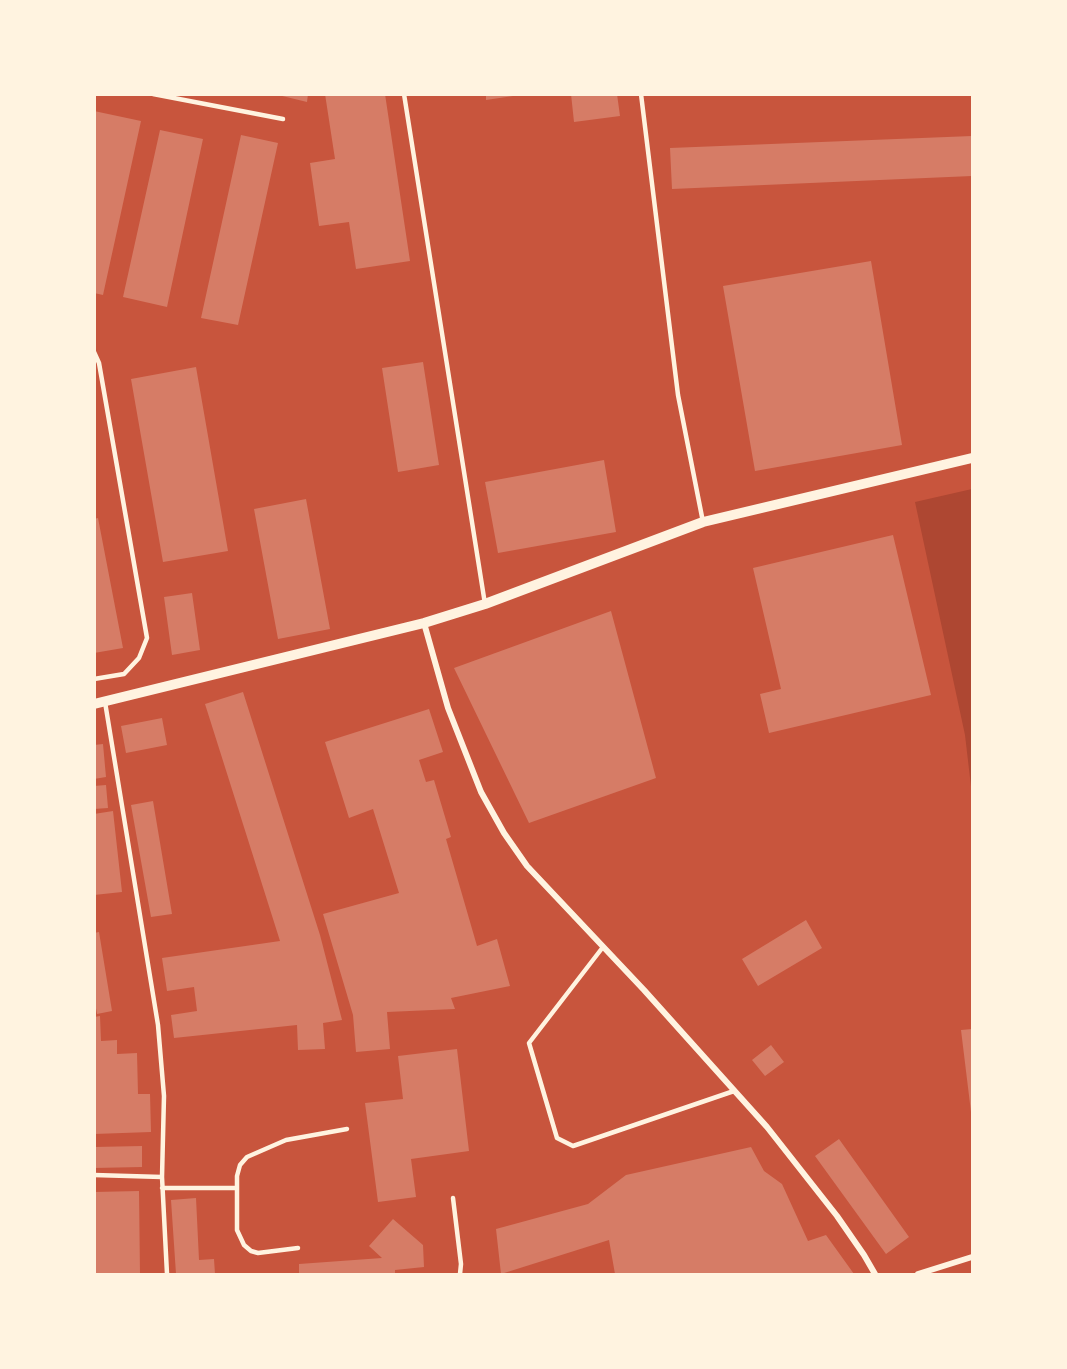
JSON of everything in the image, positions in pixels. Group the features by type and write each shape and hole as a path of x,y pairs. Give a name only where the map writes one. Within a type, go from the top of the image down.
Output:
{"street":[{"path":"100,703 424,623 485,604 703,522 972,458"},
{"path":"424,623 448,708 481,792 504,833 527,866 767,1127 837,1216 875,1275"},
{"path":"918,1275 972,1257"}],"lane":[{"path":"153,94 283,118"},
{"path":"404,94 485,604"},
{"path":"641,94 678,394 703,522"},
{"path":"94,352 99,363 147,638 139,658 124,674 94,679"},
{"path":"100,703 158,1025 164,1096 162,1188 167,1275"},
{"path":"603,947 529,1043 556,1137 573,1146 735,1091"},
{"path":"298,1248 258,1252 251,1251 244,1245 237,1230 237,1176 240,1165 247,1157 286,1140 347,1129"},
{"path":"94,1175 162,1177"},
{"path":"162,1188 237,1188"},
{"path":"453,1198 461,1264 460,1275"}],"shaded area":[{"path":"972,489 972,795 965,735 915,502"}],"building":[{"path":"274,94 308,94 307,102"},
{"path":"325,94 385,94 410,261 356,269 349,222 319,226 310,163 335,159"},
{"path":"486,94 513,94 513,96 486,100"},
{"path":"571,94 617,94 620,116 574,122"},
{"path":"94,111 141,121 103,295 94,293"},
{"path":"160,130 203,139 167,307 123,297"},
{"path":"241,135 278,143 238,325 201,318"},
{"path":"972,136 972,176 672,189 670,148"},
{"path":"871,261 902,445 755,471 723,286"},
{"path":"423,362 439,465 398,472 382,368"},
{"path":"196,367 228,551 163,562 131,379"},
{"path":"604,460 616,532 498,553 485,482"},
{"path":"306,499 330,629 278,639 254,509"},
{"path":"98,518 123,648 94,653 94,519"},
{"path":"893,535 931,695 769,733 760,694 781,689 753,568"},
{"path":"192,593 200,650 172,655 164,597"},
{"path":"611,611 656,778 529,823 454,668"},
{"path":"243,692 320,935 342,1020 323,1023 325,1049 298,1050 297,1025 174,1038 171,1015 197,1011 194,987 167,991 162,958 280,941 205,704"},
{"path":"429,709 443,752 419,760 426,782 434,780 451,837 446,839 477,946 497,939 510,986 451,998 455,1009 387,1012 390,1049 356,1052 353,1015 323,914 399,893 373,809 349,818 325,742"},
{"path":"162,718 167,745 126,753 121,726"},
{"path":"103,744 106,777 94,779 94,745"},
{"path":"106,785 108,808 94,809 94,786"},
{"path":"153,801 172,914 151,917 131,805"},
{"path":"113,811 122,892 94,895 94,814"},
{"path":"806,920 822,948 758,986 742,959"},
{"path":"99,932 112,1011 97,1014 94,997 94,933"},
{"path":"100,1016 101,1041 117,1040 117,1054 137,1053 138,1094 150,1094 151,1132 94,1134 94,1017"},
{"path":"972,1029 972,1112 971,1112 961,1030"},
{"path":"771,1045 784,1062 765,1076 752,1060"},
{"path":"457,1049 469,1151 411,1159 416,1197 378,1202 365,1103 403,1099 398,1056"},
{"path":"839,1139 909,1237 886,1254 815,1156"},
{"path":"142,1146 142,1167 94,1168 94,1147"},
{"path":"751,1147 764,1171 782,1184 808,1241 826,1235 854,1274 615,1274 609,1240 501,1274 496,1229 588,1204 626,1175"},
{"path":"139,1191 140,1274 94,1274 94,1192"},
{"path":"196,1198 199,1260 214,1259 215,1274 176,1274 171,1200"},
{"path":"393,1219 423,1245 424,1267 395,1270 395,1274 299,1274 299,1264 382,1258 369,1246"}]}
